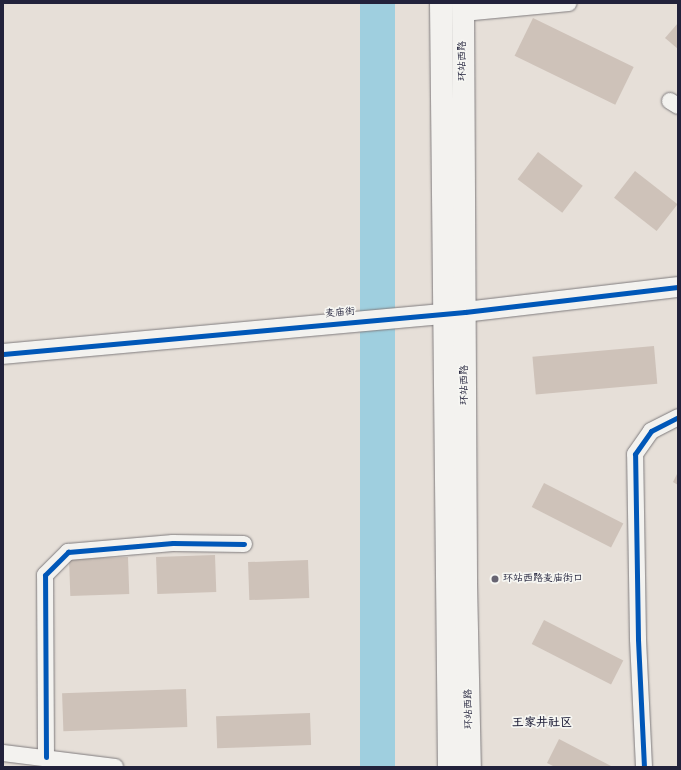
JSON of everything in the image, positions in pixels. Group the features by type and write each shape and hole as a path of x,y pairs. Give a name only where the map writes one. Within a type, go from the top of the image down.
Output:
{"main road":[{"name":"环站西路","path":"441,3 443,314 450,767"},
{"name":"环站西路","path":"462,8 470,767"}],"street":[{"path":"462,8 569,3"},
{"name":"麦庙街","path":"3,354 465,312 678,287"},
{"path":"644,767 638,639 635,454 651,431 678,417"},
{"path":"46,757 45,575 68,552 173,543 244,544"},
{"path":"3,753 46,757 115,767"}],"water":[{"path":"360,3 395,3 395,767 360,767"}],"building":[{"path":"533,18 634,67 615,105 515,56"},
{"path":"678,23 678,49 665,38"},
{"path":"538,152 583,186 562,213 518,179"},
{"path":"635,171 678,204 657,231 614,198"},
{"path":"654,346 657,384 536,394 532,357"},
{"path":"678,472 678,485 673,482"},
{"path":"544,483 623,523 611,547 532,507"},
{"path":"215,555 216,592 157,594 156,557"},
{"path":"128,557 129,594 70,596 69,559"},
{"path":"308,560 309,598 249,600 248,562"},
{"path":"544,620 623,660 611,684 532,644"},
{"path":"186,689 187,727 63,731 62,693"},
{"path":"310,713 311,745 217,748 216,716"},
{"path":"559,739 613,767 555,767 547,763"}],"cycle path":[{"path":"3,354 465,312 678,287"},
{"path":"644,767 638,639 635,454 651,431 678,417"},
{"path":"46,757 45,575 68,552 173,543 244,544"}],"place":[{"name":"环站西路麦庙街口","path":"495,579"}],"district":[{"name":"王家井社区","path":"542,723"}]}
